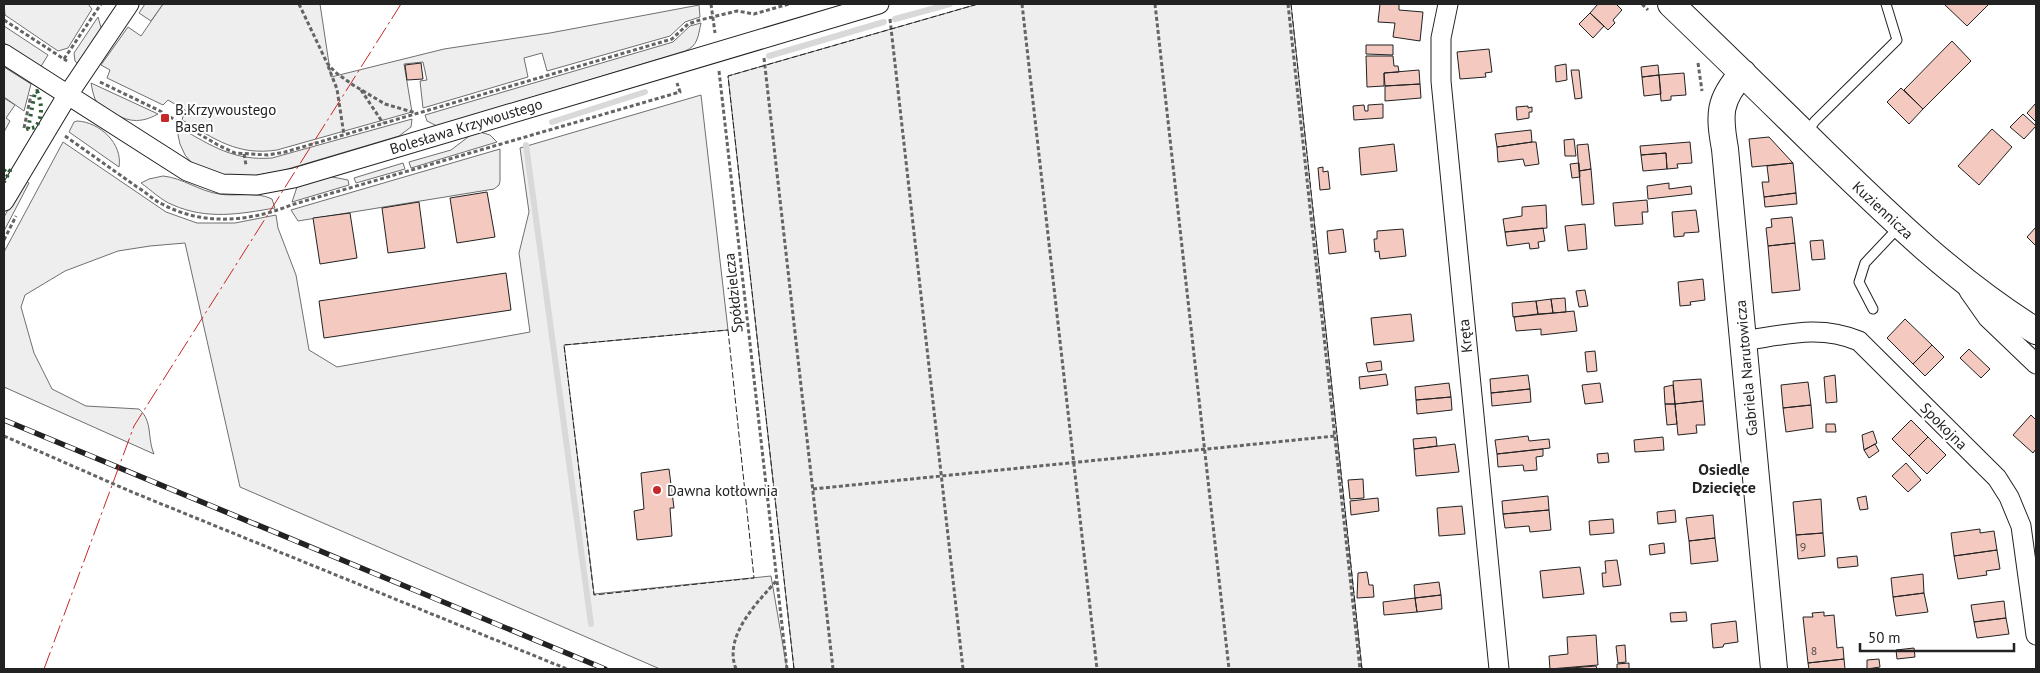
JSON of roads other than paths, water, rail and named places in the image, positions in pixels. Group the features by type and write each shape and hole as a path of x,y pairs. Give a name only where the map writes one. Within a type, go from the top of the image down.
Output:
{"main road":[{"name":"Kuziennicza","path":"1671,4 1900,226 1962,280 2007,313 2036,331"},
{"name":"Gabriela Narutowicza","path":"1743,74 1728,91 1724,100 1721,110 1721,124 1725,149 1774,669"}],"street":[{"path":"4,202 67,96 130,4"},
{"name":"Kręta","path":"1448,4 1441,38 1441,81 1499,669"},
{"name":"Bolesława Krzywoustego","path":"4,54 187,171 222,184 257,184 294,178 717,50 884,8"},
{"path":"1962,280 1988,318 2036,364"},
{"name":"Spokojna","path":"1743,341 1816,330 1843,334 1859,341 1997,478 2009,497 2021,526 2036,635"}],"lane":[{"path":"1805,134 1815,121 1897,40 1886,4"},
{"path":"1873,309 1859,282 1865,264 1900,226"}],"waterway":[{"path":"895,19 950,4"},
{"path":"769,56 884,22"},
{"path":"552,122 645,92"},
{"path":"526,145 591,624"}],"railway":[{"path":"4,420 605,669"}],"place":[{"name":"B.Krzywoustego Basen","path":"165,118"},
{"name":"Dawna kotłownia","path":"657,490"}],"district":[{"name":"Osiedle Dziecięce","path":"1724,478"}]}
